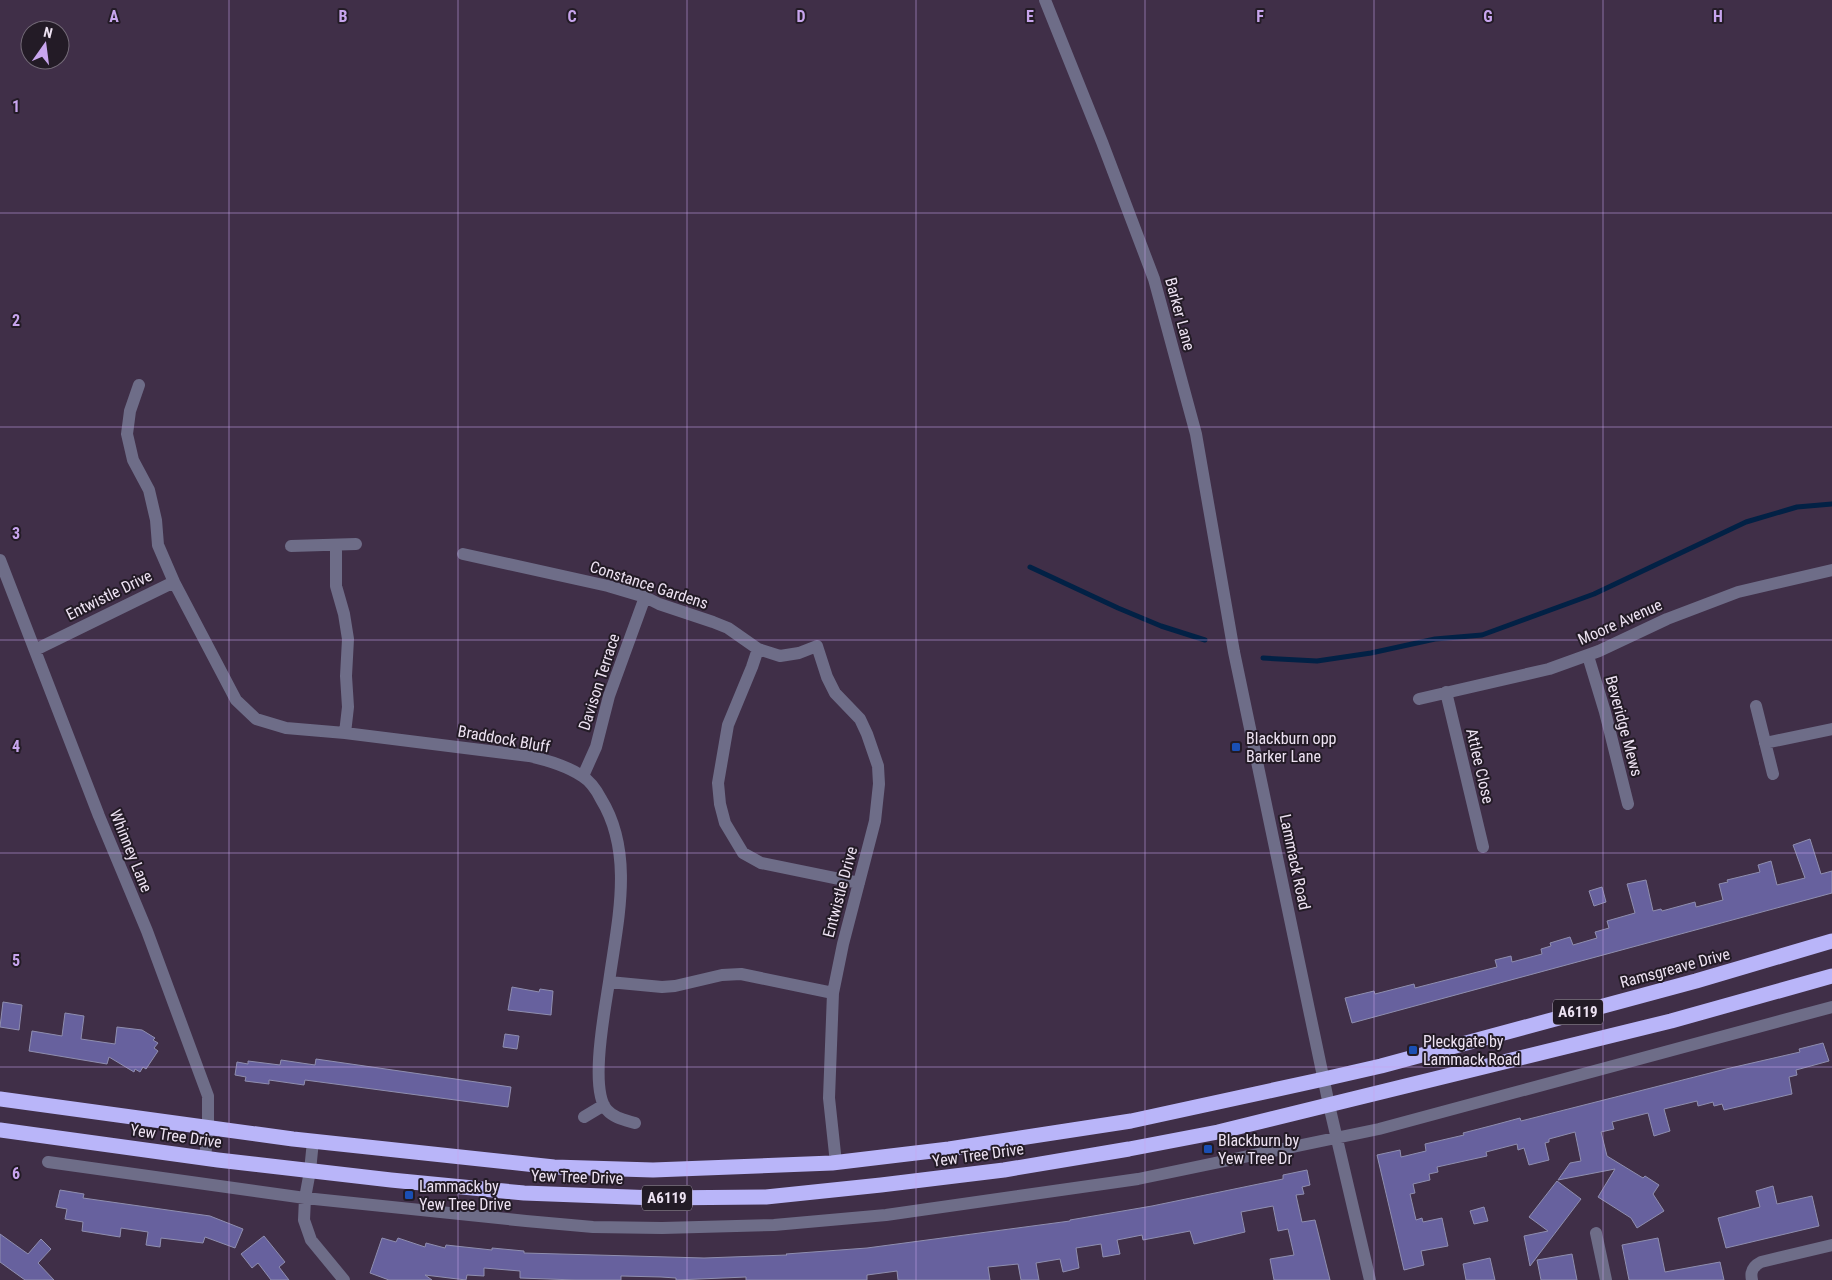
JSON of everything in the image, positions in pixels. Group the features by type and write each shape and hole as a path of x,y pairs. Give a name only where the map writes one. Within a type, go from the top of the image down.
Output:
{"highway":[{"name":"Ramsgreave Drive","path":"1324,1079 1380,1066 1696,981 1832,941"},
{"name":"A6119","path":"1329,1105 1671,1021 1832,976"},
{"name":"Yew Tree Drive","path":"0,1099 313,1141 554,1167 653,1170 758,1168 836,1163 950,1150 1132,1121 1324,1079"},
{"name":"Yew Tree Drive","path":"0,1130 310,1171 524,1193 656,1198 766,1197 1004,1170 1218,1132 1329,1105"},
{"path":"836,1163 838,1190"}],"street":[{"name":"Barker Lane","path":"1045,0 1154,279 1196,434 1234,652"},
{"name":"Entwistle Drive","path":"35,650 174,582 158,545 156,520 149,490 133,460 127,434 130,411 139,385"},
{"path":"291,546 356,544"},
{"path":"336,545 336,586 344,614 348,639 346,668 348,707 345,733"},
{"name":"Constance Gardens","path":"463,554 608,586 645,597 659,604 728,628 758,649 780,656 799,653 817,646"},
{"name":"Whinney Lane","path":"0,560 99,816 147,931 208,1096 208,1128 205,1158"},
{"name":"Moore Avenue","path":"1419,699 1549,669 1588,656 1667,618 1738,592 1832,570"},
{"name":"Braddock Bluff","path":"174,582 236,700 256,719 286,728 345,733 529,756 550,761 583,776 597,792 611,820 621,872 620,902 598,1069 601,1099 604,1105"},
{"name":"Davison Terrace","path":"583,776 596,747 609,696 645,597"},
{"name":"Entwistle Drive","path":"817,646 827,678 835,693 860,719 868,734 878,766 879,784 878,803 860,883 843,944 833,993 829,1098 836,1163"},
{"path":"758,649 728,725 718,783 720,804 725,823 743,853 761,863 860,883"},
{"name":"Lammack Road","path":"1234,652 1329,1105"},
{"name":"Beveridge Mews","path":"1588,656 1628,804"},
{"name":"Attlee Close","path":"1446,692 1483,847"},
{"path":"1756,706 1773,774"},
{"path":"1765,743 1832,729"},
{"path":"609,982 662,987 675,986 722,975 741,974 833,993"},
{"path":"48,1162 304,1198 593,1227 662,1228 774,1224 886,1215 1138,1179 1379,1129 1832,1007"},
{"path":"584,1117 604,1105 616,1117 635,1123"},
{"path":"1329,1105 1370,1280"},
{"path":"313,1141 310,1171 304,1198 304,1220 311,1240 339,1279"},
{"path":"1596,1233 1606,1280"},
{"path":"1752,1280 1752,1271 1755,1265 1761,1262 1832,1245"}],"building":[{"path":"1810,839 1821,874 1832,871 1832,893 1352,1023 1345,998 1374,991 1375,994 1414,984 1415,988 1497,967 1495,960 1511,956 1512,962 1542,954 1541,949 1551,946 1550,943 1570,937 1573,945 1597,938 1595,932 1609,928 1607,921 1635,913 1627,884 1646,880 1653,911 1661,909 1662,911 1695,902 1696,907 1723,900 1719,884 1728,882 1727,880 1760,872 1758,865 1771,861 1777,885 1805,878 1793,845"},
{"path":"1602,887 1606,902 1594,906 1589,891"},
{"path":"512,987 539,992 540,989 553,991 551,1015 508,1010"},
{"path":"3,1002 22,1005 19,1030 0,1027"},
{"path":"65,1013 84,1016 81,1039 115,1044 117,1027 142,1030 155,1038 153,1040 158,1043 154,1048 158,1051 146,1069 143,1067 140,1072 135,1069 134,1072 109,1057 107,1064 29,1051 32,1031 62,1036"},
{"path":"505,1034 519,1036 517,1049 503,1047"},
{"path":"1823,1043 1829,1061 1796,1070 1797,1075 1789,1077 1792,1094 1724,1110 1722,1104 1714,1106 1713,1102 1698,1106 1697,1101 1664,1109 1670,1131 1654,1136 1648,1113 1612,1122 1614,1129 1601,1132 1607,1156 1643,1178 1645,1176 1659,1185 1653,1194 1664,1211 1637,1228 1631,1218 1598,1197 1615,1169 1558,1180 1570,1163 1581,1161 1575,1132 1549,1139 1549,1142 1545,1143 1549,1160 1529,1165 1524,1148 1518,1150 1517,1144 1486,1152 1487,1156 1437,1167 1438,1172 1429,1174 1430,1180 1413,1184 1415,1193 1410,1194 1416,1220 1422,1218 1423,1222 1442,1218 1448,1246 1421,1251 1424,1265 1404,1270 1377,1155 1400,1150 1401,1157 1426,1151 1425,1144 1464,1135 1463,1133 1520,1118 1521,1121 1800,1052 1799,1049"},
{"path":"316,1059 511,1087 508,1107 305,1080 304,1085 269,1080 269,1084 245,1081 246,1077 235,1075 237,1062 248,1064 248,1061 280,1065 281,1060 315,1065"},
{"path":"1307,1170 1310,1185 1302,1187 1304,1194 1296,1195 1302,1222 1315,1220 1330,1280 1274,1280 1270,1259 1294,1255 1288,1229 1278,1231 1273,1206 1241,1212 1245,1232 1194,1244 1190,1231 1143,1240 1142,1235 1117,1240 1120,1254 1103,1257 1101,1244 1076,1248 1079,1268 1063,1272 1060,1259 1036,1263 1039,1280 1021,1280 1018,1264 988,1267 990,1280 898,1280 897,1271 867,1275 867,1280 746,1280 746,1277 676,1280 676,1278 621,1276 621,1280 576,1280 520,1278 520,1271 484,1268 484,1276 467,1275 466,1280 425,1275 432,1280 389,1280 370,1273 382,1238 396,1242 398,1238 425,1247 426,1243 445,1248 446,1245 524,1251 524,1253 704,1258 787,1255 867,1248 1070,1221 1283,1179 1283,1175"},
{"path":"1557,1181 1581,1199 1530,1266 1524,1236 1548,1231 1529,1217"},
{"path":"1773,1186 1777,1204 1812,1196 1819,1226 1726,1248 1718,1218 1760,1207 1756,1191"},
{"path":"60,1190 84,1194 83,1198 210,1216 243,1229 235,1248 205,1237 203,1243 161,1238 160,1247 146,1245 148,1232 121,1228 120,1237 82,1231 83,1222 65,1219 67,1209 56,1207"},
{"path":"1484,1207 1488,1221 1474,1224 1470,1211"},
{"path":"0,1234 28,1254 41,1239 51,1249 38,1263 54,1280 25,1280 0,1262"},
{"path":"264,1236 285,1262 279,1267 289,1280 271,1280 258,1263 252,1268 241,1254"},
{"path":"1658,1238 1665,1272 1720,1262 1724,1280 1629,1280 1622,1245"},
{"path":"1572,1254 1577,1280 1541,1280 1537,1260"},
{"path":"1490,1258 1495,1280 1466,1280 1463,1264"}],"waterway":[{"path":"1263,658 1317,661 1371,653 1435,639 1482,635 1594,594 1746,522 1797,507 1832,504"},
{"path":"1030,567 1161,626 1205,640"}],"place":[{"name":"Blackburn opp Barker Lane","path":"1236,747"},
{"name":"Pleckgate by Lammack Road","path":"1413,1050"},
{"name":"Blackburn by Yew Tree Dr","path":"1208,1149"},
{"name":"Lammack by Yew Tree Drive","path":"409,1195"}]}
